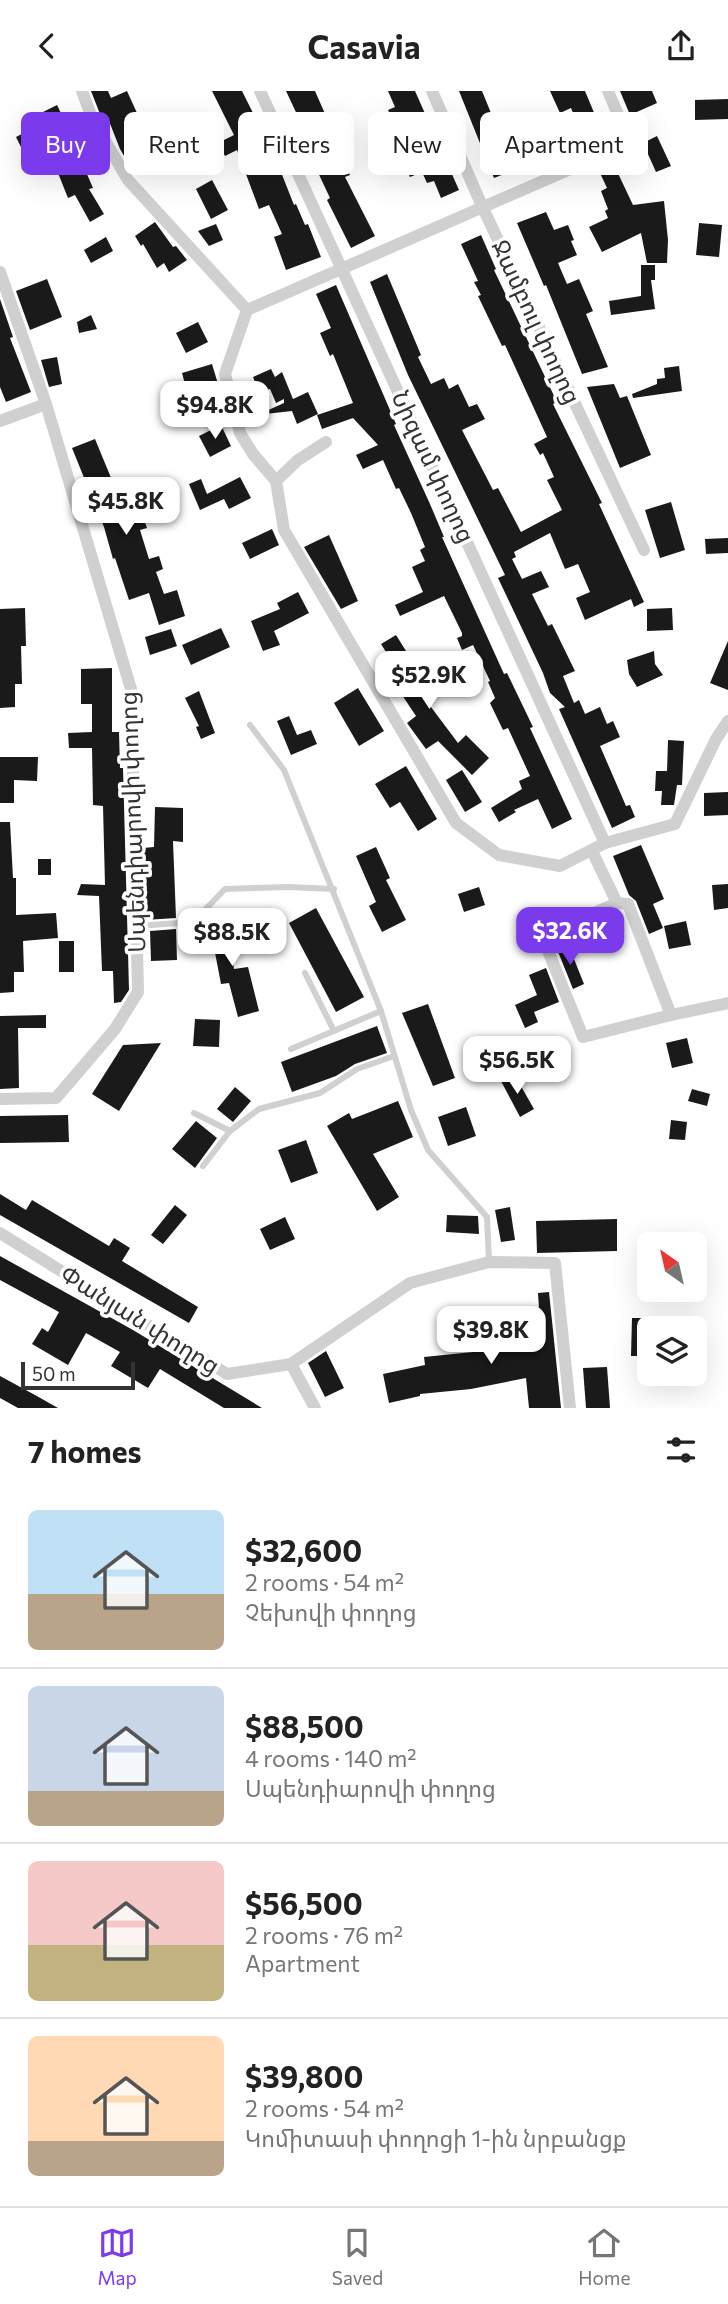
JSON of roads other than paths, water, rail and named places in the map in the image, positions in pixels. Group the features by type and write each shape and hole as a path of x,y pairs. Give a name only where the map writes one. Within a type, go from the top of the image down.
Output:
{"street":[{"path":"82,91 92,118 128,180 247,310"},
{"name":"Նիզամ փողոց","path":"260,91 605,843"},
{"name":"Ջամբուլ փողոց","path":"432,91 482,206 643,550"},
{"path":"608,91 629,143 247,310 225,374 240,433 276,481 284,530 456,823 499,855 560,866 605,843 675,824 716,739 728,721"},
{"name":"Սպենդիարովի փողոց","path":"0,272 46,404 131,689 138,992 115,1029 56,1098 0,1098"},
{"path":"0,421 46,404"},
{"path":"276,481 298,460 326,442"},
{"path":"592,851 617,903"},
{"path":"671,1015 628,904 617,903 542,936 583,1037 728,1003"},
{"name":"Փանյան փողոց","path":"0,1233 227,1374 291,1364 410,1283 489,1262 555,1263 570,1408"},
{"path":"291,1364 315,1408"}],"lane":[{"path":"250,725 284,770 334,889 381,1011 411,1110 428,1150 487,1217 489,1262"},
{"path":"137,926 194,922 225,889 334,889"},
{"path":"305,973 334,1031"},
{"path":"291,1049 381,1011"},
{"path":"203,1165 230,1131 259,1109 320,1093 357,1069 394,1056"},
{"path":"194,1112 230,1131"}]}
